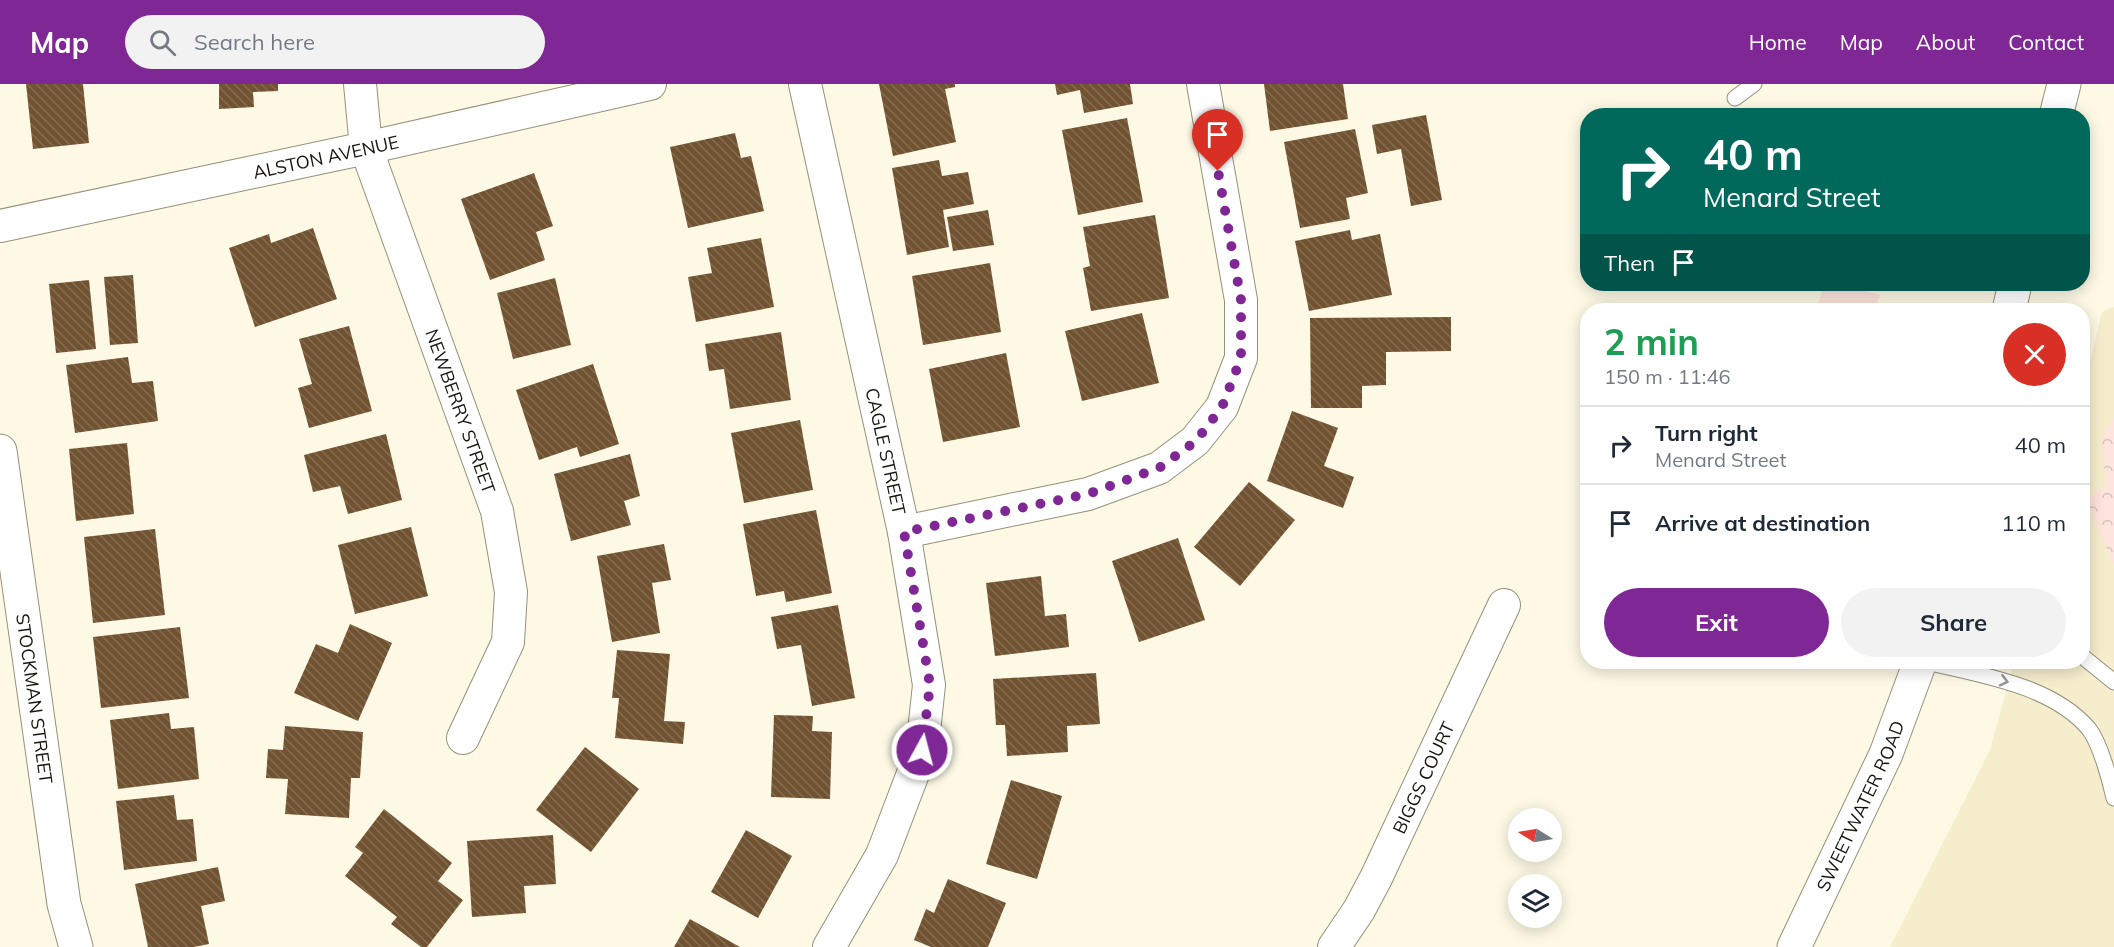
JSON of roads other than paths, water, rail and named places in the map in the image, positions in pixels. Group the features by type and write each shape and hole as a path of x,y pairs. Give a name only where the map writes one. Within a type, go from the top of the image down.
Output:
{"street":[{"name":"NEWBERRY STREET","path":"360,84 366,148 497,511 511,592 508,642 463,738"},
{"name":"ALSTON AVENUE","path":"0,226 366,148 650,84"},
{"name":"CAGLE STREET","path":"805,84 904,532 930,685 922,750 882,855 829,947"},
{"path":"904,532 1088,494 1159,468 1196,441 1222,407 1241,358 1241,300 1203,84"},
{"path":"2058,108 2064,84"},
{"name":"STOCKMAN STREET","path":"0,451 64,904 76,947"},
{"name":"BIGGS COURT","path":"1334,947 1359,910 1376,878 1504,605"},
{"name":"SWEETWATER ROAD","path":"1794,947 1886,754 1917,669"}],"lane":[{"path":"1735,98 1754,84"},
{"path":"2090,662 2114,682"},
{"path":"1956,669 2017,684 2061,705 2090,730 2109,773 2114,798"}]}
